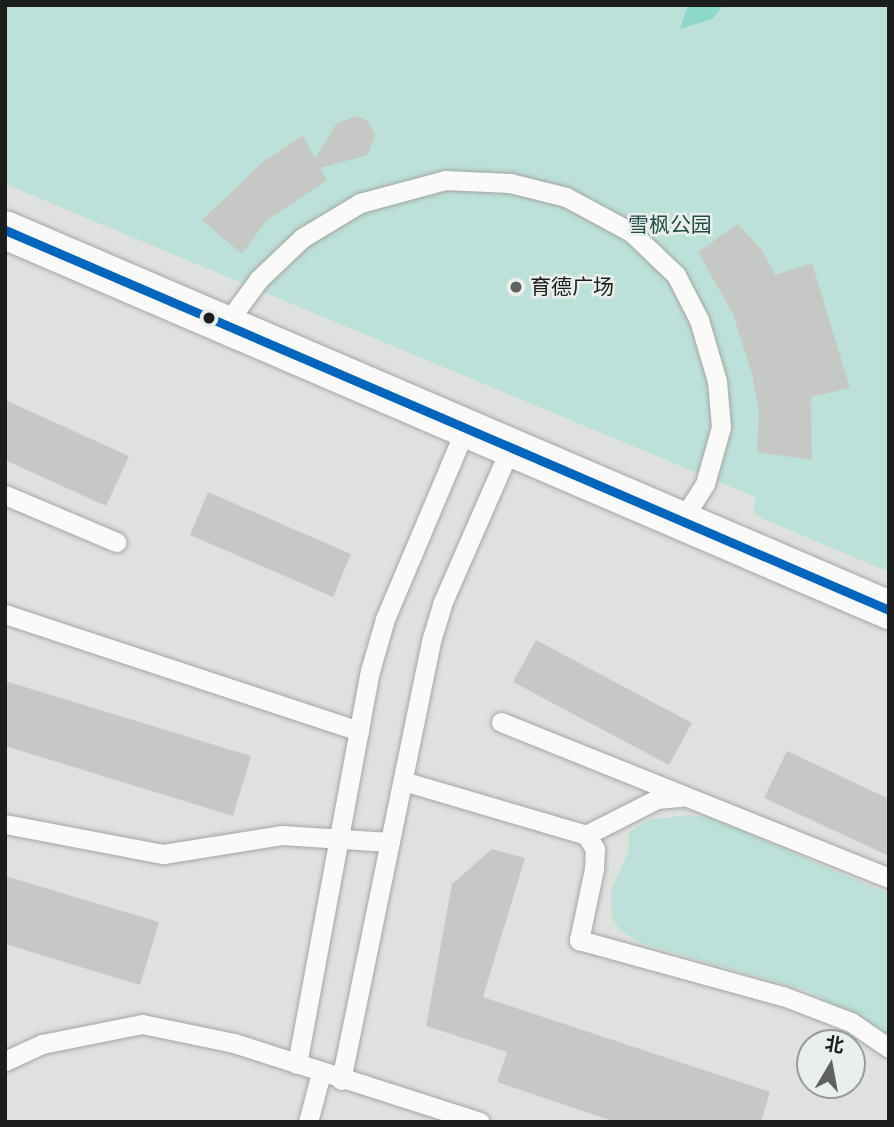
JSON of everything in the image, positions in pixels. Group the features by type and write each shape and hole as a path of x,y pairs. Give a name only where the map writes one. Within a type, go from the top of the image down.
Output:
{"street":[{"path":"5,230 889,610"}],"lane":[{"path":"226,324 259,279 302,238 360,202 445,180 509,183 566,197 631,232 676,275 699,320 717,381 721,427 705,484 682,520"},
{"path":"297,1064 359,731 385,619 466,427"},
{"path":"341,1080 442,604 511,446"},
{"path":"5,495 116,542"},
{"path":"5,614 359,731"},
{"path":"501,722 889,878"},
{"path":"403,781 586,835 595,849 595,859 579,940 783,996 851,1022 889,1048"},
{"path":"586,835 657,799 687,796"},
{"path":"5,824 163,854 281,835 339,836 390,842"},
{"path":"5,1061 42,1044 142,1024 234,1043 341,1080 480,1122"},
{"path":"308,1122 321,1073"}],"green space":[{"name":"雪枫公园","path":"5,5 889,5 889,572 754,515 755,497 5,184"},
{"path":"688,815 712,818 889,894 889,1035 808,991 640,943 620,930 612,918 611,891 628,852 629,832 648,820"}],"shaded area":[{"path":"688,5 724,5 712,19 680,29"}],"building":[{"path":"357,116 369,122 375,135 368,155 320,168 327,180 266,221 242,254 202,220 264,161 303,135 315,158 337,123"},
{"path":"738,224 762,250 775,275 812,263 850,388 811,397 812,460 757,452 759,412 752,374 733,314 698,252"},
{"path":"5,400 129,456 106,506 5,460"},
{"path":"208,492 351,554 333,597 190,535"},
{"path":"536,640 692,723 669,765 513,682"},
{"path":"5,681 251,756 233,816 5,746"},
{"path":"787,751 889,799 889,856 764,798"},
{"path":"492,849 525,858 483,997 770,1092 761,1122 616,1122 497,1082 507,1052 426,1026 452,884"},
{"path":"5,876 159,922 140,985 5,944"}],"transit line":[{"path":"5,230 889,610"}],"place":[{"name":"育德广场","path":"516,287"}]}
